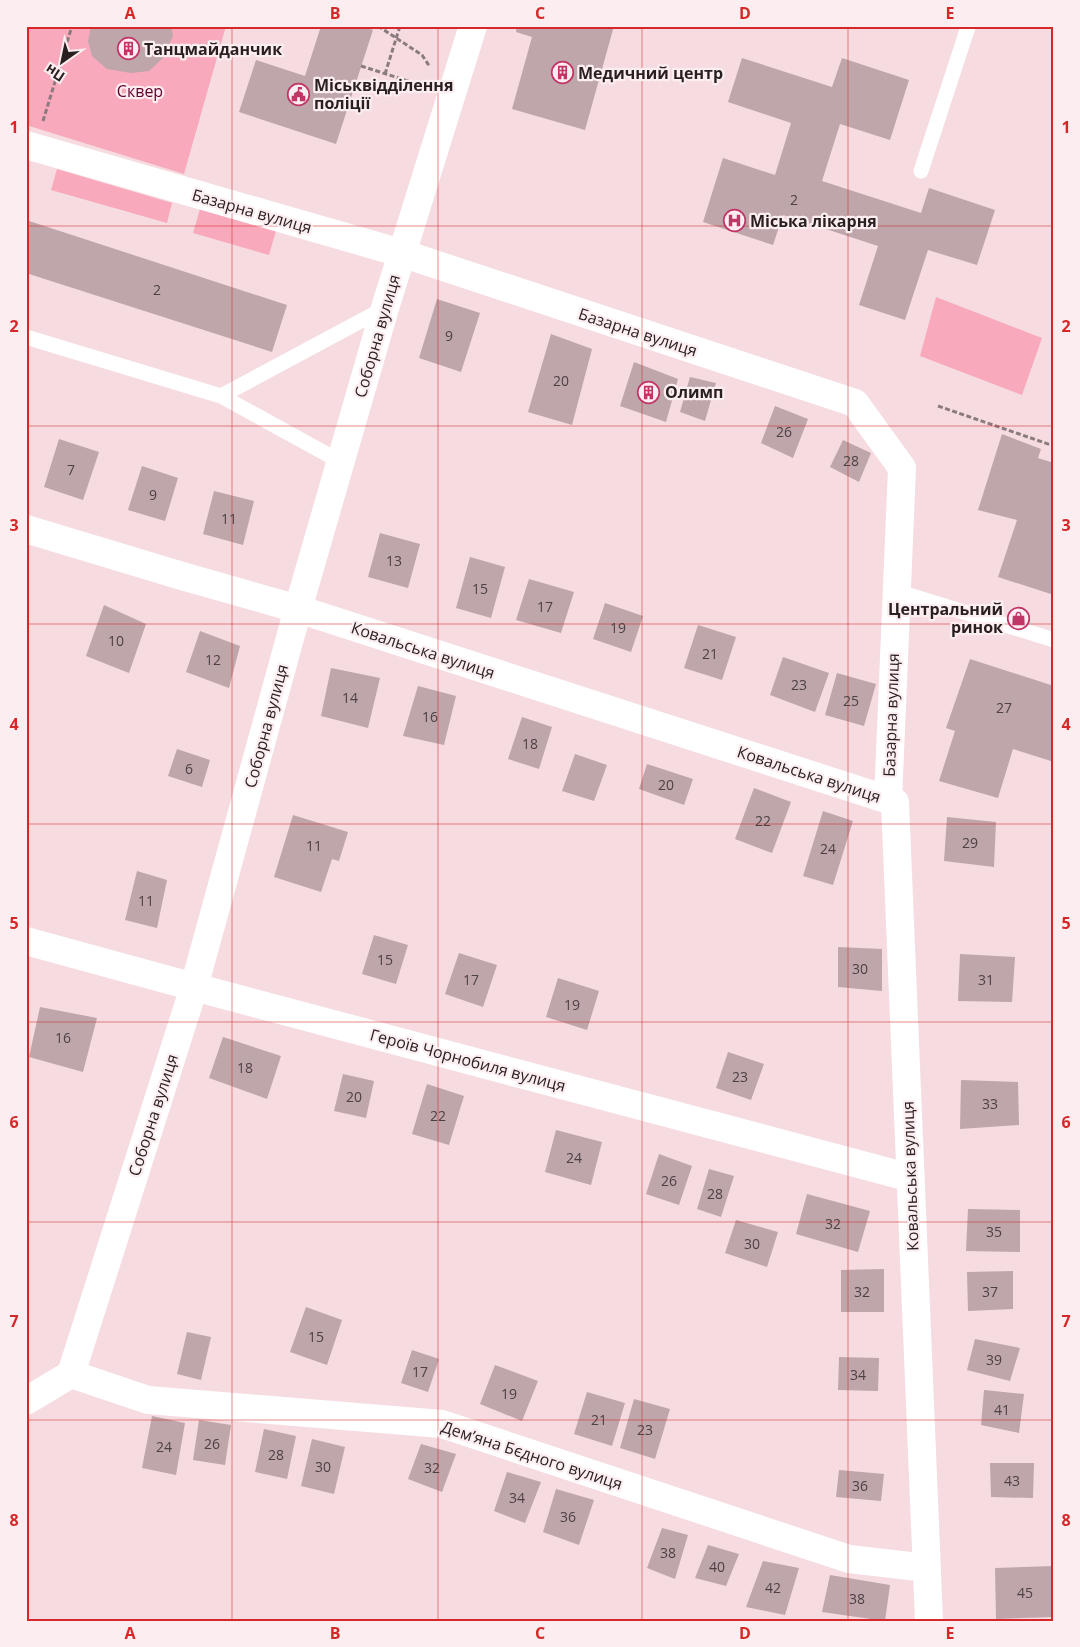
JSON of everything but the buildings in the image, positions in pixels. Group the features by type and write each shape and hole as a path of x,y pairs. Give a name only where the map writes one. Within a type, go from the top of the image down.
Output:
{"street":[{"name":"Соборна вулиця","path":"71,1374 194,987 298,609 385,308 473,26"},
{"name":"Базарна вулиця","path":"31,147 401,253 855,403 902,468 888,800"},
{"name":"Ковальська вулиця","path":"26,529 298,609 895,802 929,1621"},
{"name":"Героїв Чорнобиля вулиця","path":"26,941 910,1178"},
{"path":"26,1401 71,1374"},
{"name":"Дем’яна Бєдного вулиця","path":"71,1374 148,1400 442,1424 849,1559 927,1568"}],"lane":[{"path":"921,171 957,63 968,27 966,26"},
{"path":"221,396 385,308"},
{"path":"26,337 221,396 341,462"},
{"path":"896,591 1054,640"}],"path":[{"path":"31,147 72,26"},
{"path":"378,26 422,55 451,94"},
{"path":"385,74 400,26"},
{"path":"361,66 451,94"},
{"path":"938,406 1054,446"}],"green space":[{"name":"Сквер","path":"26,26 226,26 184,174 26,125"},
{"path":"57,169 172,203 167,223 51,190"},
{"path":"200,209 276,231 269,255 193,233"},
{"path":"936,297 1042,338 1022,395 920,356"}],"place":[{"name":"Танцмайданчик","path":"128,49"},
{"name":"Медичний центр","path":"562,73"},
{"name":"Міськвідділення поліції","path":"298,94"},
{"name":"Міська лікарня","path":"734,221"},
{"name":"Олимп","path":"649,392"},
{"name":"Центральний ринок","path":"1019,618"}]}
